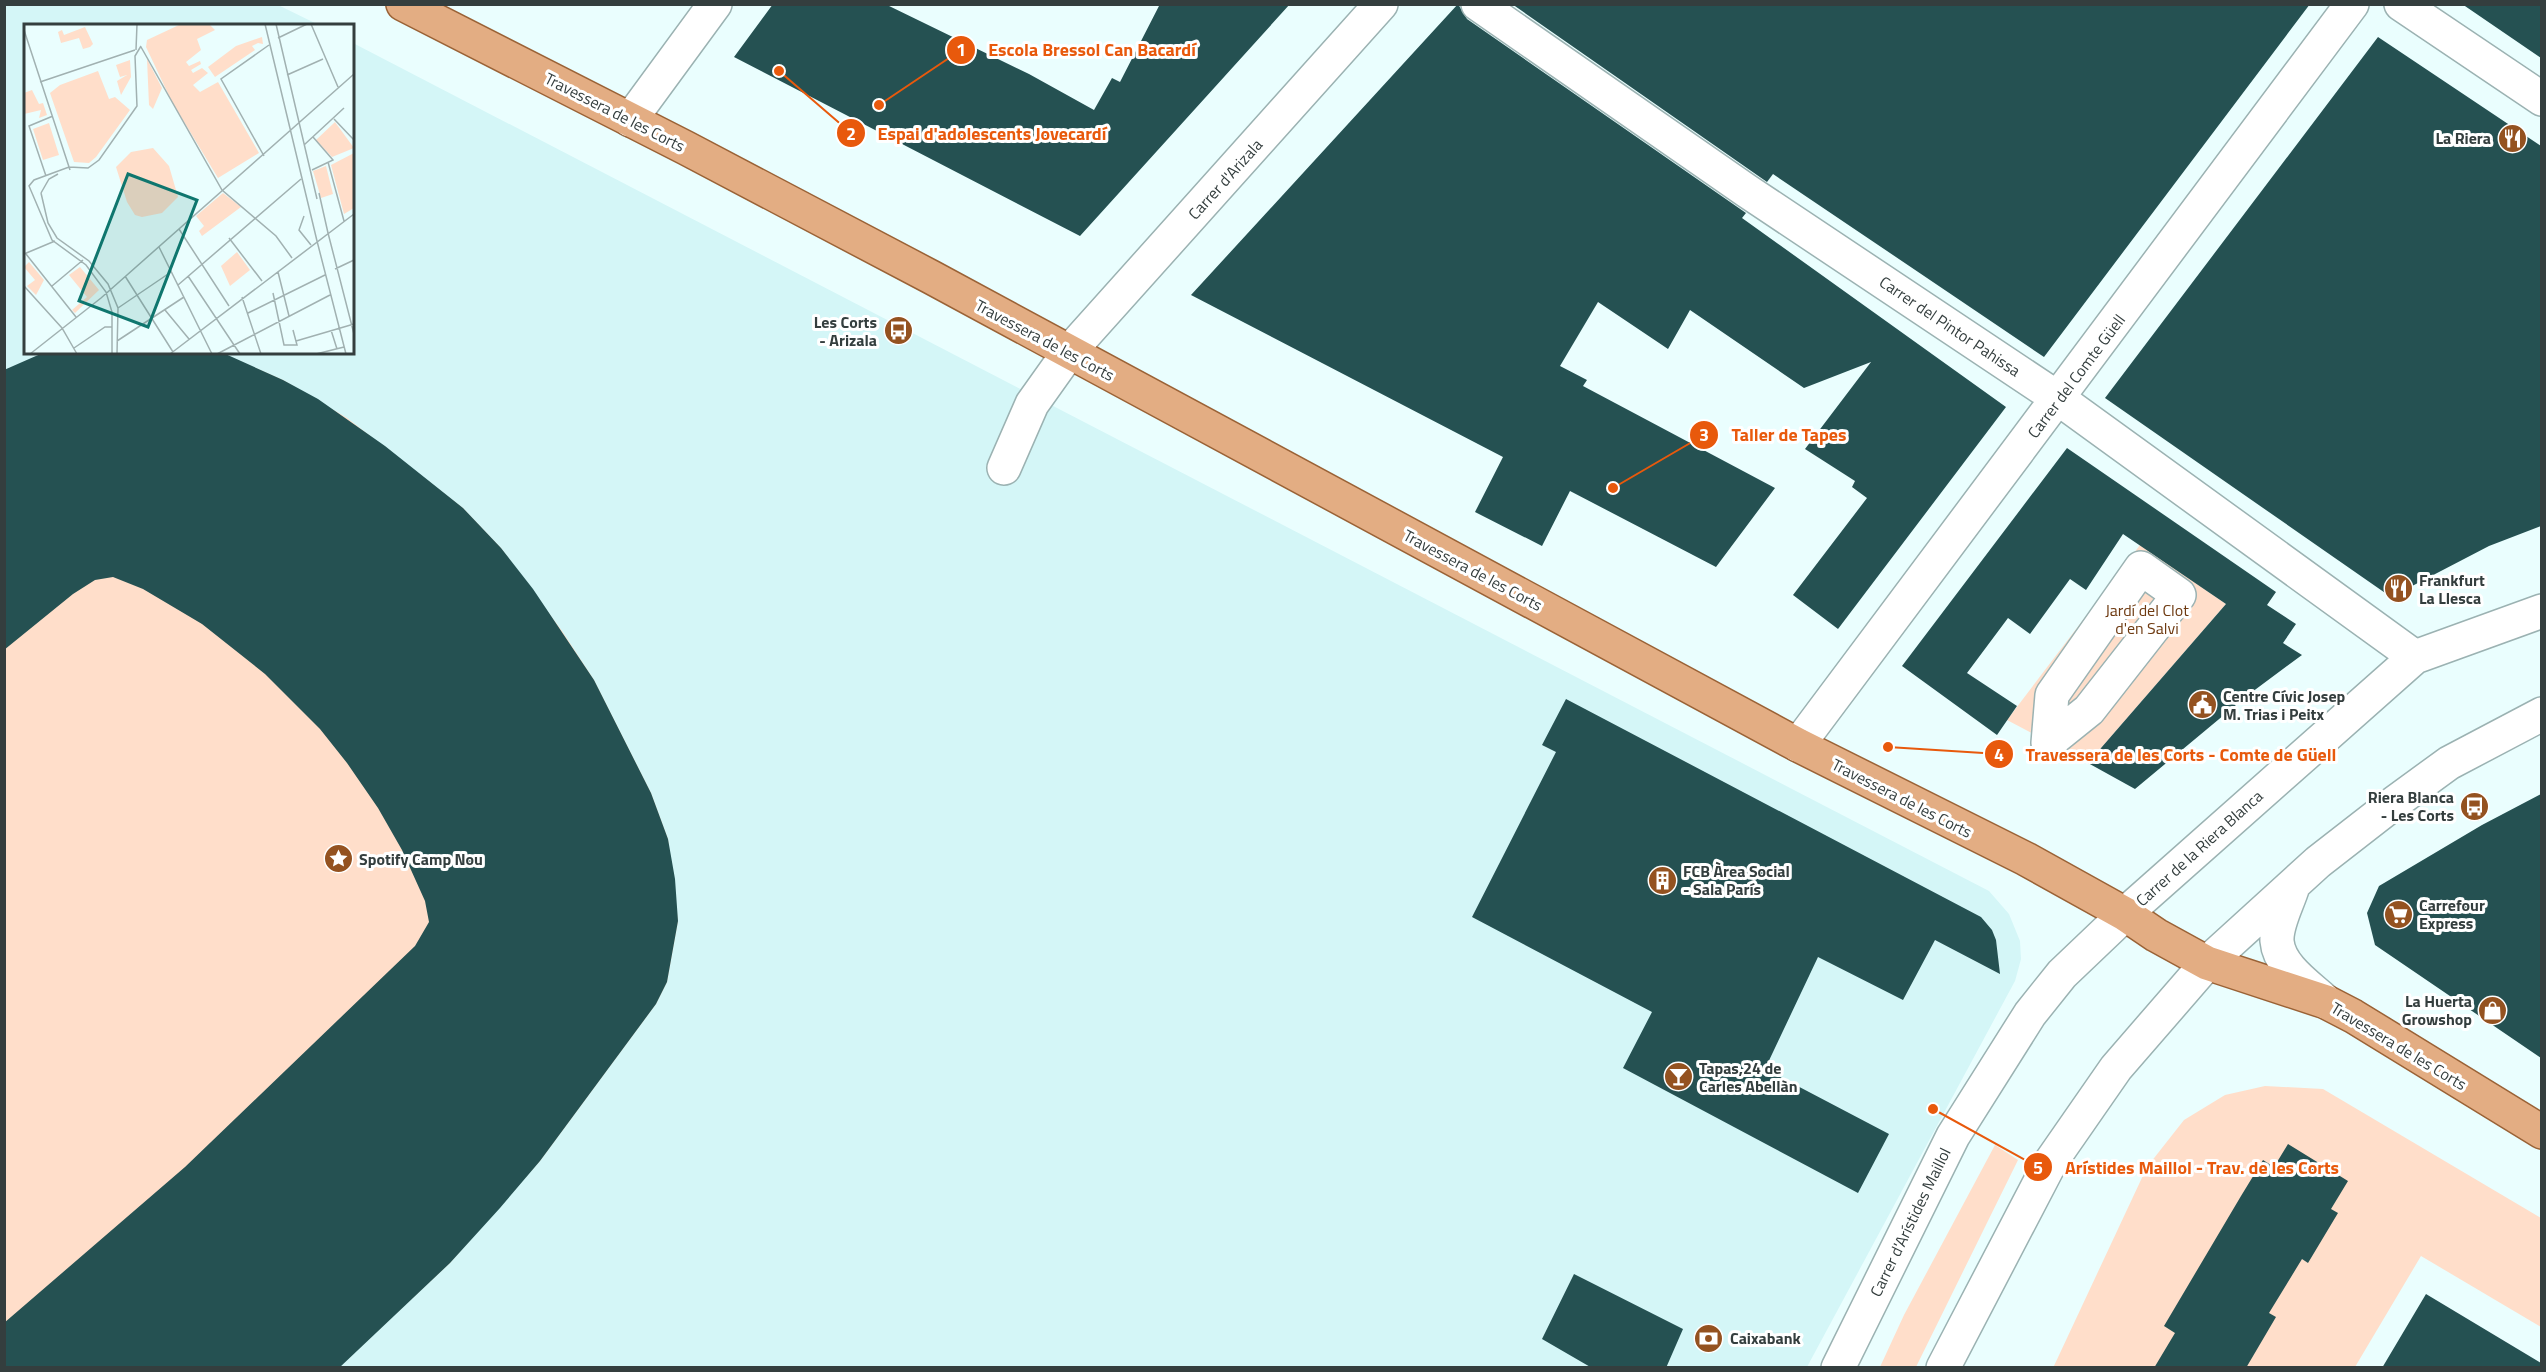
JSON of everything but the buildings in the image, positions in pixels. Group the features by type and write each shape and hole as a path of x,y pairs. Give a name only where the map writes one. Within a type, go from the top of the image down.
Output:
{"main road":[{"name":"Travessera de les Corts","path":"403,4 931,277 1798,745 2026,860 2125,914 2156,935 2207,963 2326,1002 2541,1132"}],"street":[{"path":"630,120 715,4"},
{"name":"Carrer d'Arizala","path":"1004,468 1032,404 1069,352 1381,4"},
{"name":"Carrer del Pintor Pahissa","path":"1478,4 1747,191 2059,399 2415,657"},
{"name":"Carrer del Comte Güell","path":"1798,745 2059,399 2352,4"},
{"path":"2401,4 2541,99"},
{"path":"2141,568 2179,595 2089,710 2048,743 2052,695 2141,568"},
{"name":"Carrer de la Riera Blanca","path":"2125,914 2415,657 2541,611"},
{"path":"1943,1368 2050,1163 2116,1068 2207,963 2318,862 2390,806 2449,763 2541,714"},
{"path":"2293,885 2279,931 2279,948 2290,969 2326,1002"},
{"name":"Carrer d'Arístides Maillol","path":"1838,1368 1953,1136 2030,1014 2062,974 2125,914"}],"shaded area":[{"path":"5,5 278,5 317,24 24,24 24,354 354,354 354,44 1989,891 2009,914 2020,941 2021,959 2015,981 1807,1367 5,1368"}],"green space":[{"name":"Spotify Camp Nou","path":"223,354 283,380 347,418 463,508 501,548 562,631 594,680 651,793 668,839 678,921 667,982 656,1004 540,1161 450,1263 339,1367 5,1368 5,371"},
{"name":"Jardí del Clot d'en Salvi","path":"2140,545 2226,604 2088,763 2007,720"},
{"path":"2265,1086 2323,1089 2541,1218 2541,1327 2421,1256 2355,1367 2053,1368 2147,1167 2184,1120 2225,1095"},
{"path":"1995,1145 2018,1160 1916,1367 1880,1367 1904,1315"}],"place":[{"name":"Espai d'adolescents Jovecardí","path":"779,71"},
{"name":"Escola Bressol Can Bacardí","path":"879,105"},
{"name":"La Riera","path":"2512,138"},
{"name":"Les Corts - Arizala","path":"898,331"},
{"name":"Taller de Tapes","path":"1613,488"},
{"name":"Frankfurt La Llesca","path":"2398,589"},
{"name":"Centre Cívic Josep M. Trias i Peitx","path":"2202,705"},
{"name":"Travessera de les Corts - Comte de Güell","path":"1888,747"},
{"name":"Riera Blanca - Les Corts","path":"2475,806"},
{"name":"Spotify Camp Nou","path":"338,859"},
{"name":"FCB Àrea Social - Sala París","path":"1662,880"},
{"name":"Carrefour Express","path":"2398,914"},
{"name":"La Huerta Growshop","path":"2493,1010"},
{"name":"Tapas,24 de Carles Abellàn","path":"1678,1077"},
{"name":"Arístides Maillol - Trav. de les Corts","path":"1933,1109"},
{"name":"Caixabank","path":"1709,1338"}]}
